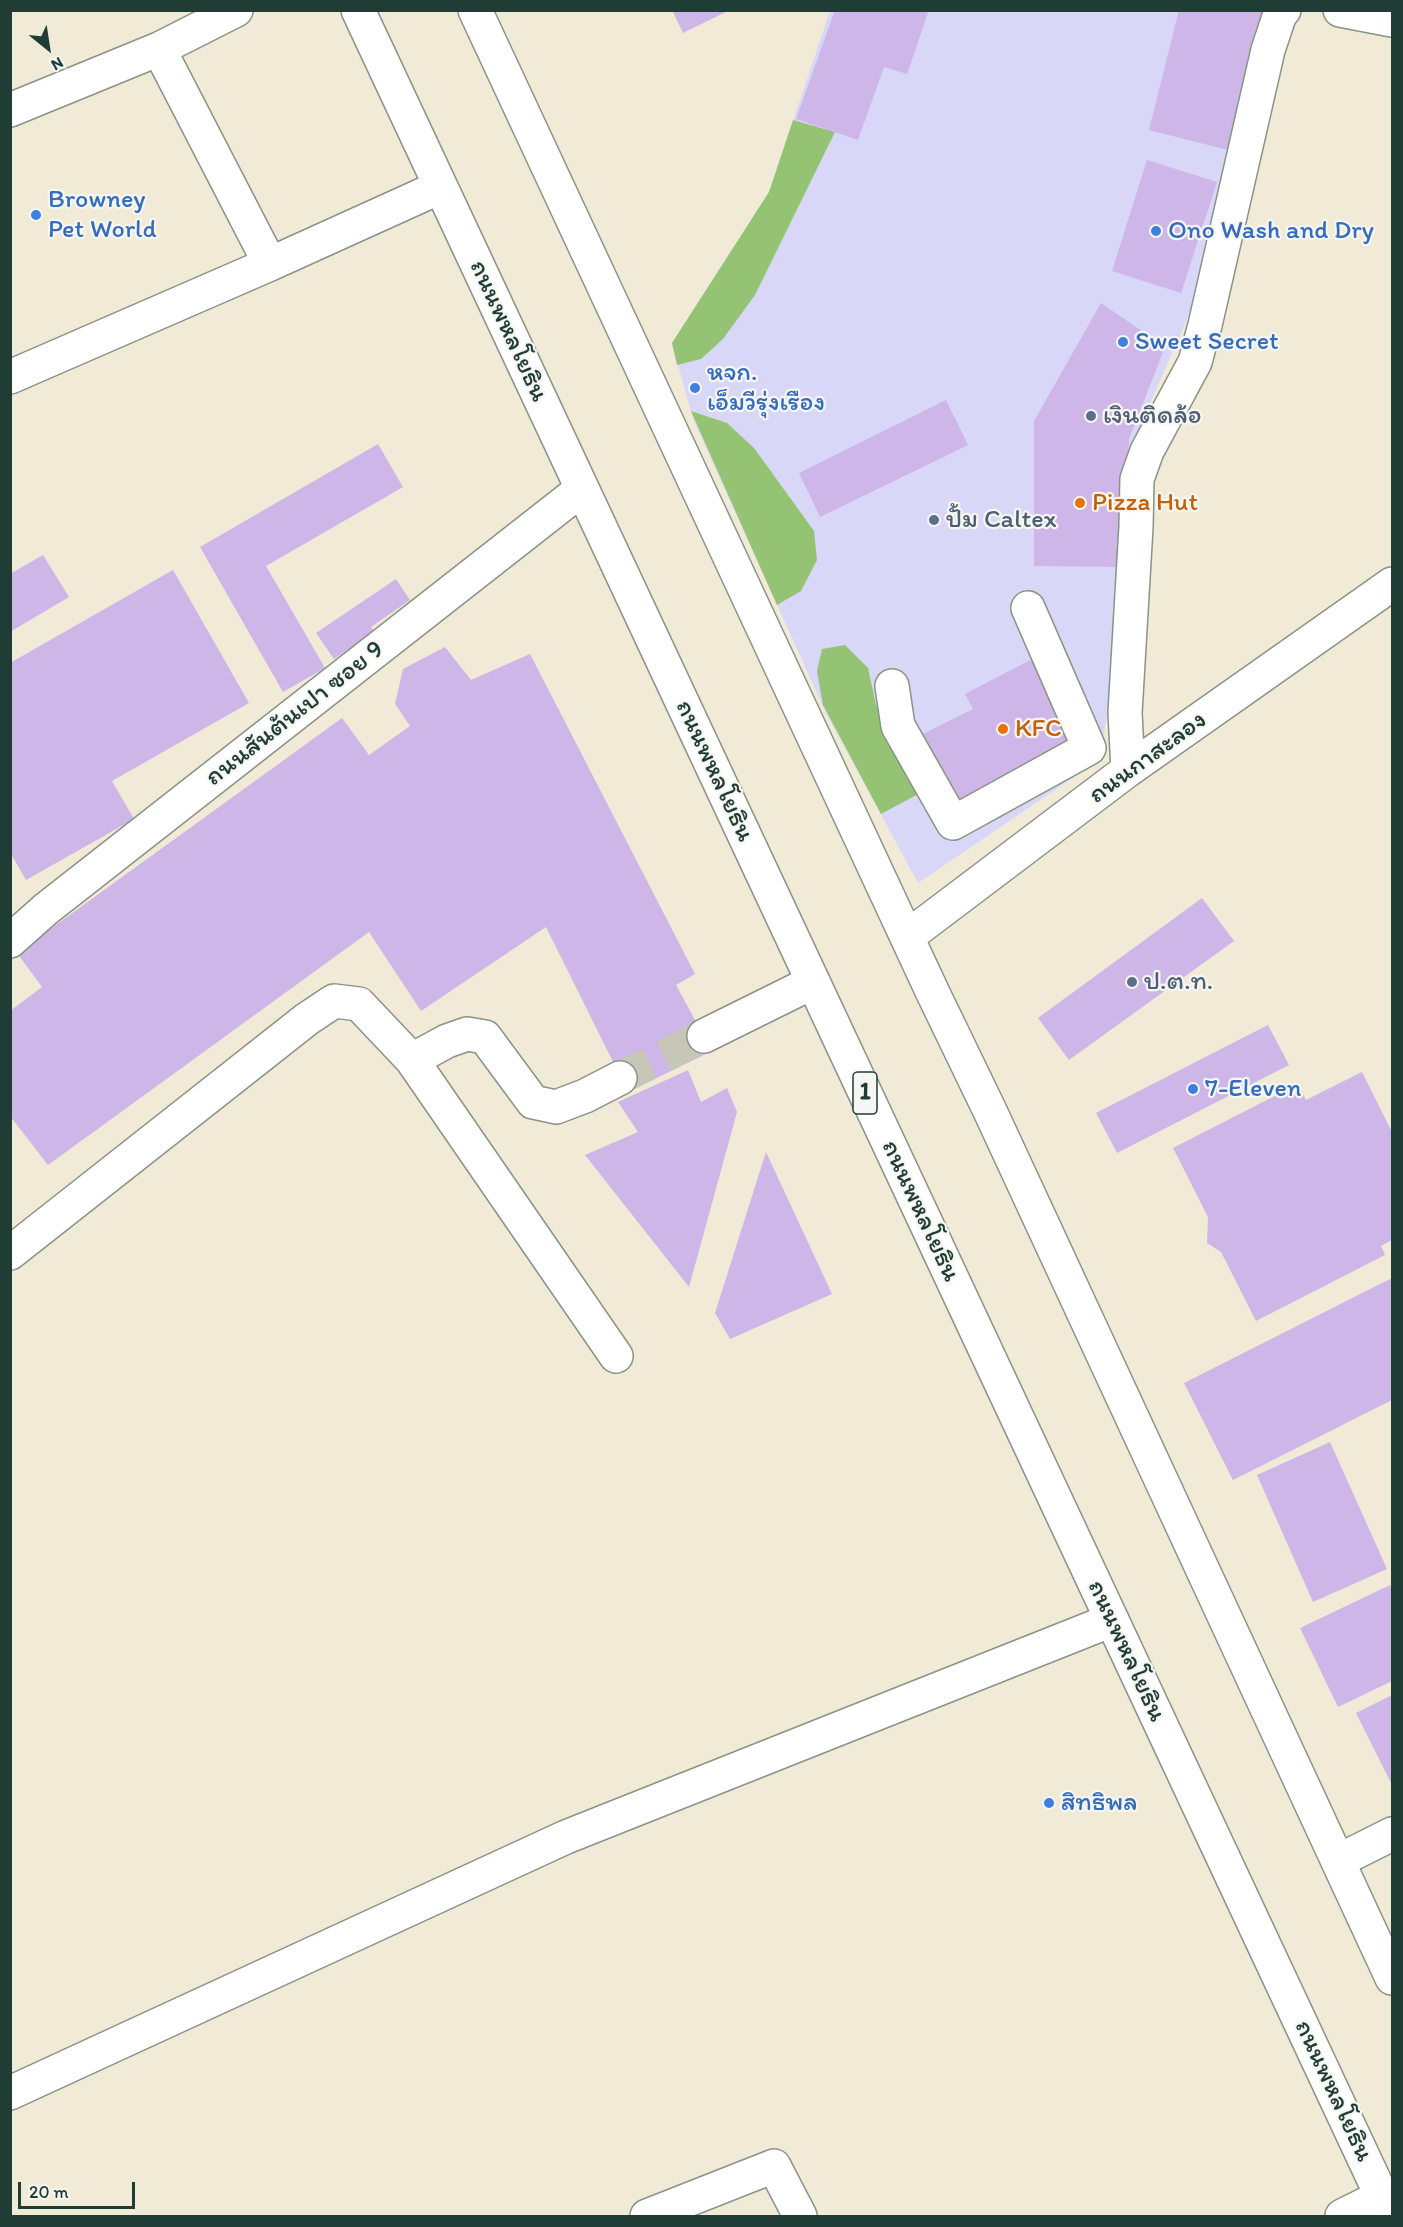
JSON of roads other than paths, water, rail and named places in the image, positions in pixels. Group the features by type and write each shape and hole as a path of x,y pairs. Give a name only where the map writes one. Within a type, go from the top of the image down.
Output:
{"main road":[{"path":"10,110 159,49 236,10"},
{"name":"ถนนพหลโยธิน","path":"358,10 1387,2206"},
{"path":"475,10 1392,1978"},
{"path":"1128,770 1125,713 1137,479 1147,451 1195,362 1268,50 1280,14 1284,10"},
{"path":"1340,10 1392,20"},
{"path":"159,49 270,264"},
{"path":"10,377 440,187"},
{"name":"ถนนสันต้นเปา ซอย 9","path":"10,941 56,902 582,489"},
{"name":"ถนนกาสะลอง","path":"907,937 1128,770 1392,584"},
{"path":"892,686 898,726 953,823 1089,748 1028,608"},
{"path":"704,1036 813,982"},
{"path":"10,1253 307,1019 334,1001 359,1004 412,1060 616,1356"},
{"path":"412,1060 447,1041 466,1034 485,1037 533,1102 556,1107 585,1096 620,1078"},
{"path":"10,2093 566,1837 1112,1620"},
{"path":"1338,1861 1392,1834"},
{"path":"647,2217 774,2166 800,2217"},
{"path":"1341,2217 1387,2206"}],"tunnel":[{"path":"620,1078 704,1036"}],"place":[{"name":"Browney Pet World","path":"36,215"},
{"name":"Ono Wash and Dry","path":"1156,231"},
{"name":"Sweet Secret","path":"1123,342"},
{"name":"หจก. เอ็มวีรุ่งเรือง","path":"695,388"},
{"name":"เงินติดล้อ","path":"1091,416"},
{"name":"Pizza Hut","path":"1080,503"},
{"name":"ปั้ม Caltex","path":"934,520"},
{"name":"KFC","path":"1003,729"},
{"name":"ป.ต.ท.","path":"1132,982"},
{"name":"7-Eleven","path":"1193,1089"},
{"name":"สิทธิพล","path":"1049,1803"}]}
